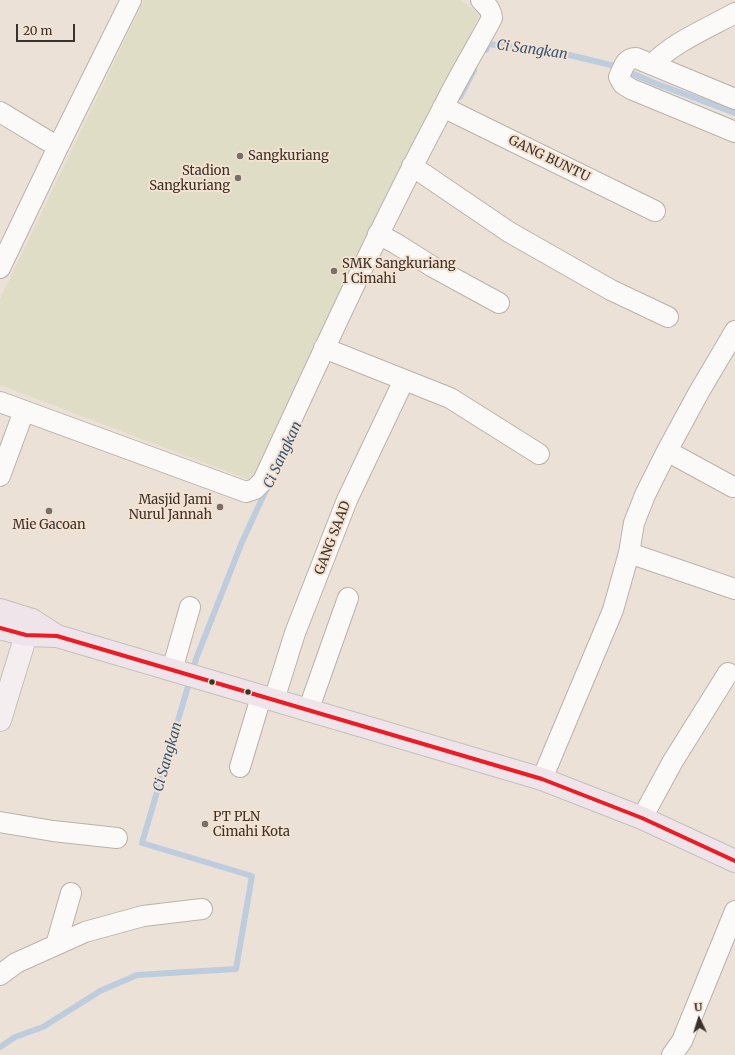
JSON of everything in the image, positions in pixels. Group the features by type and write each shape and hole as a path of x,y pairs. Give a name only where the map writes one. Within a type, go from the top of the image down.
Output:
{"highway":[{"path":"0,610 29,628 542,779 642,818 734,859"},
{"path":"0,628 29,628"}],"main road":[{"path":"0,720 29,628"}],"street":[{"path":"0,268 58,147 132,0"},
{"path":"0,402 246,492 255,489 263,481 328,350 378,234 412,166 492,18 492,12 489,7 481,0"},
{"path":"652,65 659,57 672,48 735,13"},
{"path":"735,99 636,58 631,58 627,61 619,77 622,84 631,89 735,132"},
{"name":"GANG BUNTU","path":"443,107 655,211"},
{"path":"0,112 58,147"},
{"path":"412,166 509,232 610,290 668,317"},
{"path":"378,234 433,267 499,303"},
{"path":"542,779 613,610 629,553 634,523 645,495 699,392 735,331"},
{"path":"328,350 450,398 539,454"},
{"name":"GANG SAAD","path":"240,767 295,633 347,500 404,380"},
{"path":"0,476 24,411"},
{"path":"667,451 733,487"},
{"path":"629,553 735,589"},
{"path":"308,710 348,598"},
{"path":"184,674 190,607"},
{"path":"642,818 673,760 728,673"},
{"path":"0,822 53,831 117,838"},
{"path":"56,945 71,893"},
{"path":"0,975 16,963 85,932 143,916 202,909"},
{"path":"672,1055 682,1041 735,911"}],"shaded area":[{"name":"Sangkuriang","path":"144,0 460,0 480,14 252,481 0,385 0,299"}],"waterway":[{"name":"Ci Sangkan","path":"486,50 488,44 565,54 615,66"},
{"name":"Ci Sangkan","path":"460,97 474,70"},
{"name":"Ci Sangkan","path":"631,73 735,113"},
{"name":"Ci Sangkan","path":"0,1047 15,1037 43,1027 100,991 137,975 236,969 252,876 142,843 196,659 242,542 267,488"}],"transit line":[{"path":"0,628 26,635 57,636 542,779 642,818 735,861"}],"place":[{"name":"Sangkuriang","path":"240,156"},
{"name":"Stadion Sangkuriang","path":"238,178"},
{"name":"SMK Sangkuriang 1 Cimahi","path":"334,271"},
{"name":"Masjid Jami Nurul Jannah","path":"220,507"},
{"name":"Mie Gacoan","path":"49,511"},
{"name":"PT PLN Cimahi Kota","path":"205,824"}]}
